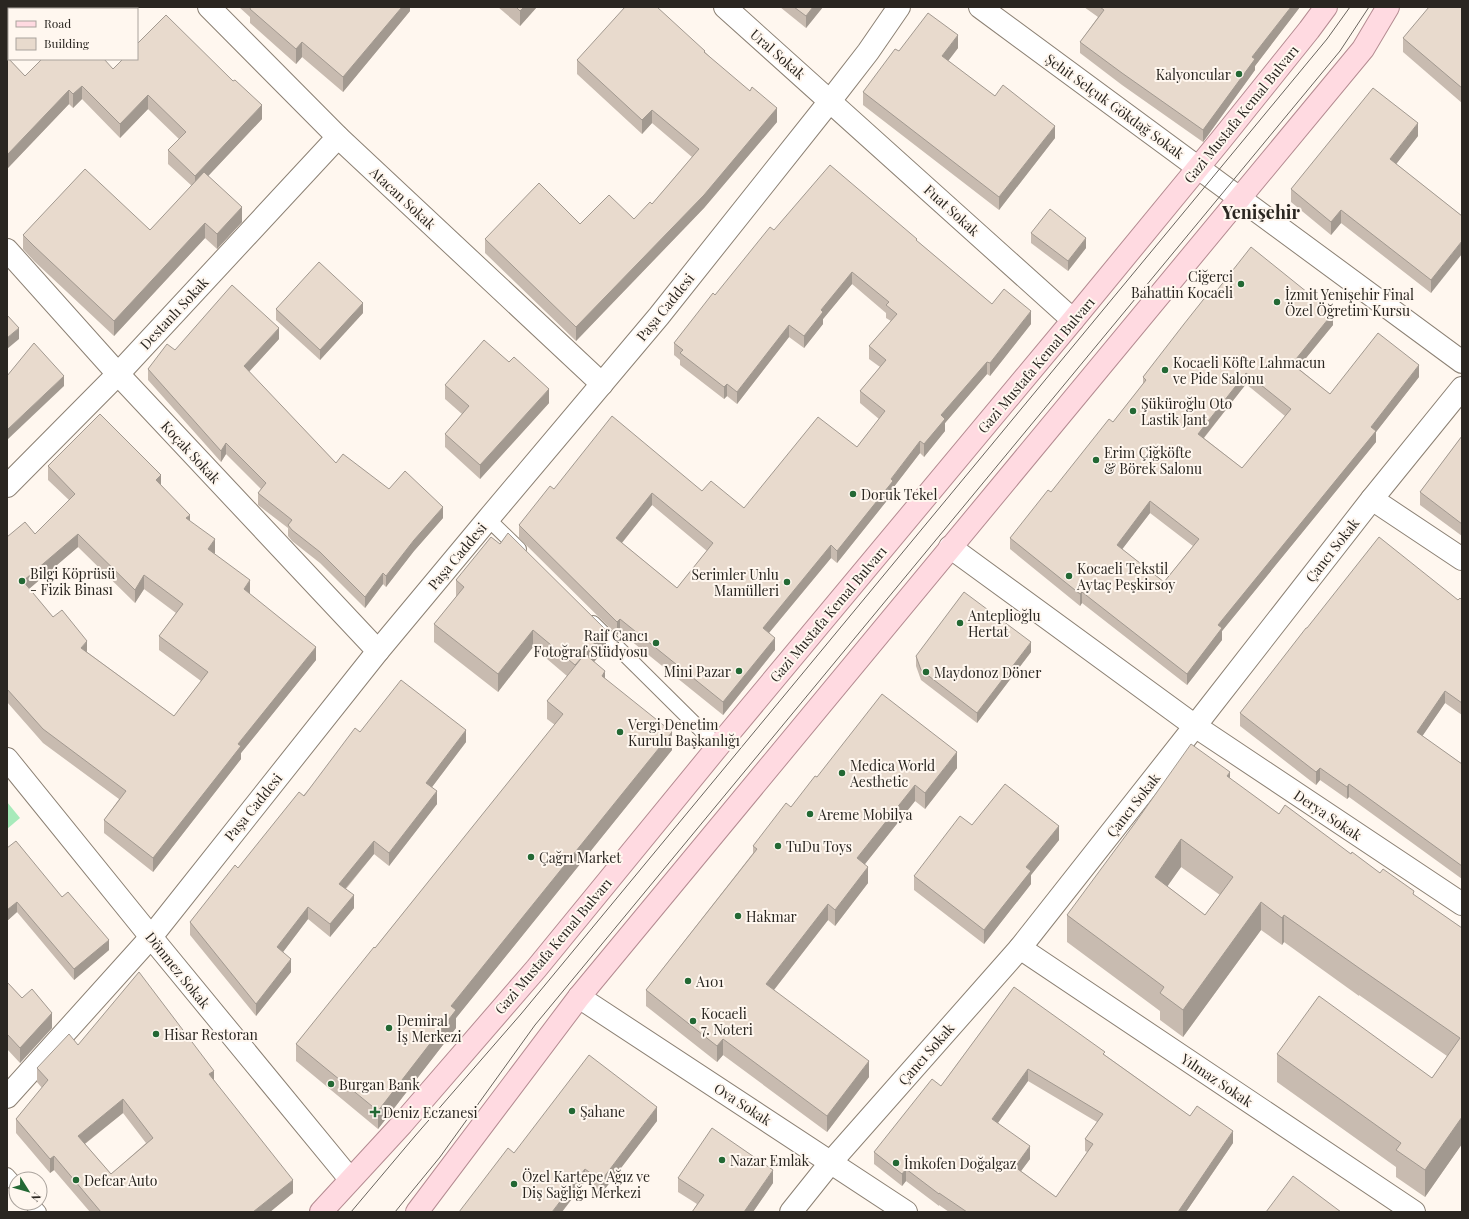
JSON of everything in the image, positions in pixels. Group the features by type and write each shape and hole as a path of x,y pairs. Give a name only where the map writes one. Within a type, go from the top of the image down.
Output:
{"main road":[{"name":"Gazi Mustafa Kemal Bulvarı","path":"321,1212 402,1124 536,969 720,744 1073,320 1309,30 1326,7"},
{"path":"416,1212 579,997 1363,49 1388,7"}],"street":[{"name":"Atacan Sokak","path":"209,7 338,137 602,384"},
{"name":"Ural Sokak","path":"725,7 830,101"},
{"name":"Paşa Caddesi","path":"7,1098 150,937 378,651 659,316 830,101 868,52 899,7"},
{"name":"Şehit Selçuk Gökdağ Sokak","path":"980,7 1462,362"},
{"name":"Fuat Sokak","path":"830,101 1073,320"},
{"name":"Destanlı Sokak","path":"7,486 118,374 338,137"},
{"name":"Koçak Sokak","path":"7,250 118,374 378,651"},
{"name":"Çancı Sokak","path":"791,1212 831,1162 1020,948 1372,499 1462,388"},
{"path":"1372,499 1462,559"},
{"name":"Derya Sokak","path":"950,548 1195,726 1462,904"},
{"name":"Dönmez Sokak","path":"7,759 150,937 350,1179"},
{"name":"Yılmaz Sokak","path":"1020,948 1414,1212"},
{"name":"Ova Sokak","path":"579,997 906,1212"}],"lane":[{"path":"488,519 527,558"},
{"path":"583,614 707,736 720,744"}],"green space":[{"path":"7,802 20,818 7,829"}],"building":[{"path":"7,7 29,7 8,8 7,28"},
{"path":"79,7 94,7 93,8"},
{"path":"251,7 402,7 343,77 302,42 296,49 250,9"},
{"path":"516,7 524,7 520,11"},
{"path":"625,7 657,7 705,51 704,52 750,91 752,87 777,108 704,195 576,327 485,239 539,183 580,224 609,195 634,219 650,202 652,204 699,149 652,110 642,120 577,60"},
{"path":"794,7 813,7 806,16"},
{"path":"1100,7 1291,7 1252,57 1255,59 1203,130 1080,42 1104,10"},
{"path":"1429,7 1462,7 1462,88 1403,38"},
{"path":"928,13 958,35 942,56 995,96 1003,85 1055,126 999,197 863,92 895,49 899,51"},
{"path":"166,15 233,81 235,80 262,105 195,176 168,150 186,132 148,95 120,124 82,86 73,94 69,90 7,155 7,57 8,60 10,60 25,76 41,60 105,60 113,69 122,60 138,60 138,43"},
{"path":"1373,88 1418,123 1390,159 1462,216 1462,241 1431,280 1341,210 1331,222 1291,189"},
{"path":"830,165 992,304 1004,289 1031,311 990,363 987,362 941,415 945,419 924,444 920,441 891,479 893,481 837,551 831,545 763,628 775,638 723,702 620,619 617,622 519,525 550,486 554,489 612,416 702,491 711,481 744,508 818,417 857,447 885,411 860,391 886,360 869,346 897,314 886,305 889,302 852,272 821,310 823,312 804,336 789,325 737,392 727,384 724,387 680,353 683,350 674,343 713,293 715,295 770,227 774,230","holes":["652,493 713,543 677,588 616,538"]},
{"path":"85,169 150,230 204,172 242,207 217,234 205,223 114,321 23,235"},
{"path":"1050,209 1086,238 1068,261 1031,233"},
{"path":"1251,247 1333,313 1292,364 1330,394 1378,333 1419,365 1371,427 1376,431 1218,625 1222,628 1187,674 1082,592 1080,594 1010,538 1048,490 1051,492 1109,419 1113,422 1146,380 1143,377 1207,295 1211,298","holes":["1246,373 1291,409 1242,468 1198,434","1150,501 1199,539 1164,582 1117,545"]},
{"path":"319,262 363,303 320,350 276,309"},
{"path":"232,285 279,328 244,366 336,463 343,454 389,489 405,471 443,507 414,540 386,576 383,573 365,597 320,552 292,530 288,525 292,520 258,493 266,483 226,443 221,451 148,369 167,344 175,350"},
{"path":"7,315 19,328 7,338"},
{"path":"484,340 509,362 514,357 549,389 480,465 445,434 469,406 445,385"},
{"path":"34,343 64,376 7,430 7,376"},
{"path":"100,414 161,475 156,480 190,515 186,518 215,539 208,549 250,580 244,589 316,647 238,744 241,746 153,858 104,820 126,791 43,729 7,689 7,537 25,522 35,534 75,494 48,466","holes":["78,534 135,590 144,575 183,604 159,636 208,672 174,716 81,648 87,641 62,610 53,617 23,581"]},
{"path":"1462,436 1462,524 1420,492"},
{"path":"508,533 606,630 585,654 605,671 602,676 672,732 451,1006 456,1010 378,1111 296,1044 563,714 547,701 584,655 575,665 533,630 498,674 434,624 464,587 456,580 491,537 500,544"},
{"path":"1379,537 1458,600 1460,598 1462,600 1462,703 1445,691 1417,732 1462,764 1462,866 1349,784 1347,787 1320,768 1316,772 1240,713"},
{"path":"964,592 1031,642 977,713 921,670 916,656"},
{"path":"401,680 466,730 426,783 437,791 389,853 374,841 339,884 354,895 330,924 308,907 277,947 291,959 256,1004 190,922 235,865 238,868 299,792 304,796 355,728 360,732"},
{"path":"882,694 957,752 925,793 915,785 857,858 868,867 835,910 828,904 766,984 869,1061 827,1116 723,1039 717,1046 646,990 757,849 753,846 786,803 791,807 815,776 817,777"},
{"path":"1191,744 1230,772 1227,776 1279,814 1285,805 1351,854 1352,852 1380,873 1383,869 1414,891 1413,894 1462,928 1462,1117 1425,1170 1396,1150 1401,1143 1277,1054 1319,996 1432,1078 1460,1038 1284,915 1282,918 1261,902 1183,1010 1160,993 1164,987 1067,915","holes":["1181,839 1233,877 1205,915 1155,877"]},
{"path":"1005,784 1059,826 1026,867 1031,871 984,930 914,876 960,816 972,825"},
{"path":"16,841 62,897 68,892 109,940 74,969 17,902 7,910 7,848"},
{"path":"139,972 214,1071 209,1074 293,1180 253,1212 101,1212 54,1156 50,1159 16,1119 48,1080 37,1068 69,1034 78,1045","holes":["123,1099 153,1138 111,1174 78,1136"]},
{"path":"7,982 22,998 32,989 52,1013 20,1048 7,1034"},
{"path":"1014,987 1105,1052 1103,1054 1190,1116 1197,1106 1233,1131 1178,1212 967,1212 939,1194 906,1169 902,1174 874,1152 932,1079 941,1086","holes":["1028,1069 1103,1114 1085,1139 1093,1144 1056,1197 1015,1167 1030,1146 992,1119"]},
{"path":"589,1055 657,1107 601,1181 585,1169 552,1212 459,1212 508,1148 514,1153"},
{"path":"712,1128 773,1170 744,1212 692,1212 704,1195 678,1178"},
{"path":"1293,1176 1341,1212 1266,1212"}],"tram line":[{"path":"351,1212 521,1014 1327,39 1350,7"},
{"path":"395,1212 440,1157 535,1025 1340,51 1369,7"}],"place":[{"name":"Kalyoncular","path":"1239,74"},
{"name":"Ciğerci Bahattin Kocaeli","path":"1241,284"},
{"name":"İzmit Yenişehir Final Özel Öğretim Kursu","path":"1277,302"},
{"name":"Kocaeli Köfte Lahmacun ve Pide Salonu","path":"1165,370"},
{"name":"Şüküroğlu Oto Lastik Jant","path":"1133,411"},
{"name":"Erim Çiğköfte & Börek Salonu","path":"1096,460"},
{"name":"Doruk Tekel","path":"853,494"},
{"name":"Kocaeli Tekstil Aytaç Peşkirsoy","path":"1069,576"},
{"name":"Bilgi Köprüsü - Fizik Binası","path":"22,581"},
{"name":"Serimler Unlu Mamülleri","path":"787,582"},
{"name":"Anteplioğlu Hertat","path":"960,623"},
{"name":"Raif Çancı Fotoğraf Stüdyosu","path":"656,643"},
{"name":"Mini Pazar","path":"739,671"},
{"name":"Maydonoz Döner","path":"926,672"},
{"name":"Vergi Denetim Kurulu Başkanlığı","path":"620,732"},
{"name":"Medica World Aesthetic","path":"842,773"},
{"name":"Areme Mobilya","path":"810,814"},
{"name":"TuDu Toys","path":"778,846"},
{"name":"Çağrı Market","path":"531,857"},
{"name":"Hakmar","path":"738,916"},
{"name":"A101","path":"688,981"},
{"name":"Kocaeli 7. Noteri","path":"693,1021"},
{"name":"Demiral İş Merkezi","path":"389,1028"},
{"name":"Hisar Restoran","path":"156,1034"},
{"name":"Burgan Bank","path":"331,1084"},
{"name":"Şahane","path":"572,1111"},
{"name":"Deniz Eczanesi","path":"375,1112"},
{"name":"Nazar Emlak","path":"722,1160"},
{"name":"İmkofen Doğalgaz","path":"896,1163"},
{"name":"Defcar Auto","path":"76,1180"},
{"name":"Özel Kartepe Ağız ve Diş Sağlığı Merkezi","path":"514,1184"}],"district":[{"name":"Yenişehir","path":"1261,212"}]}
